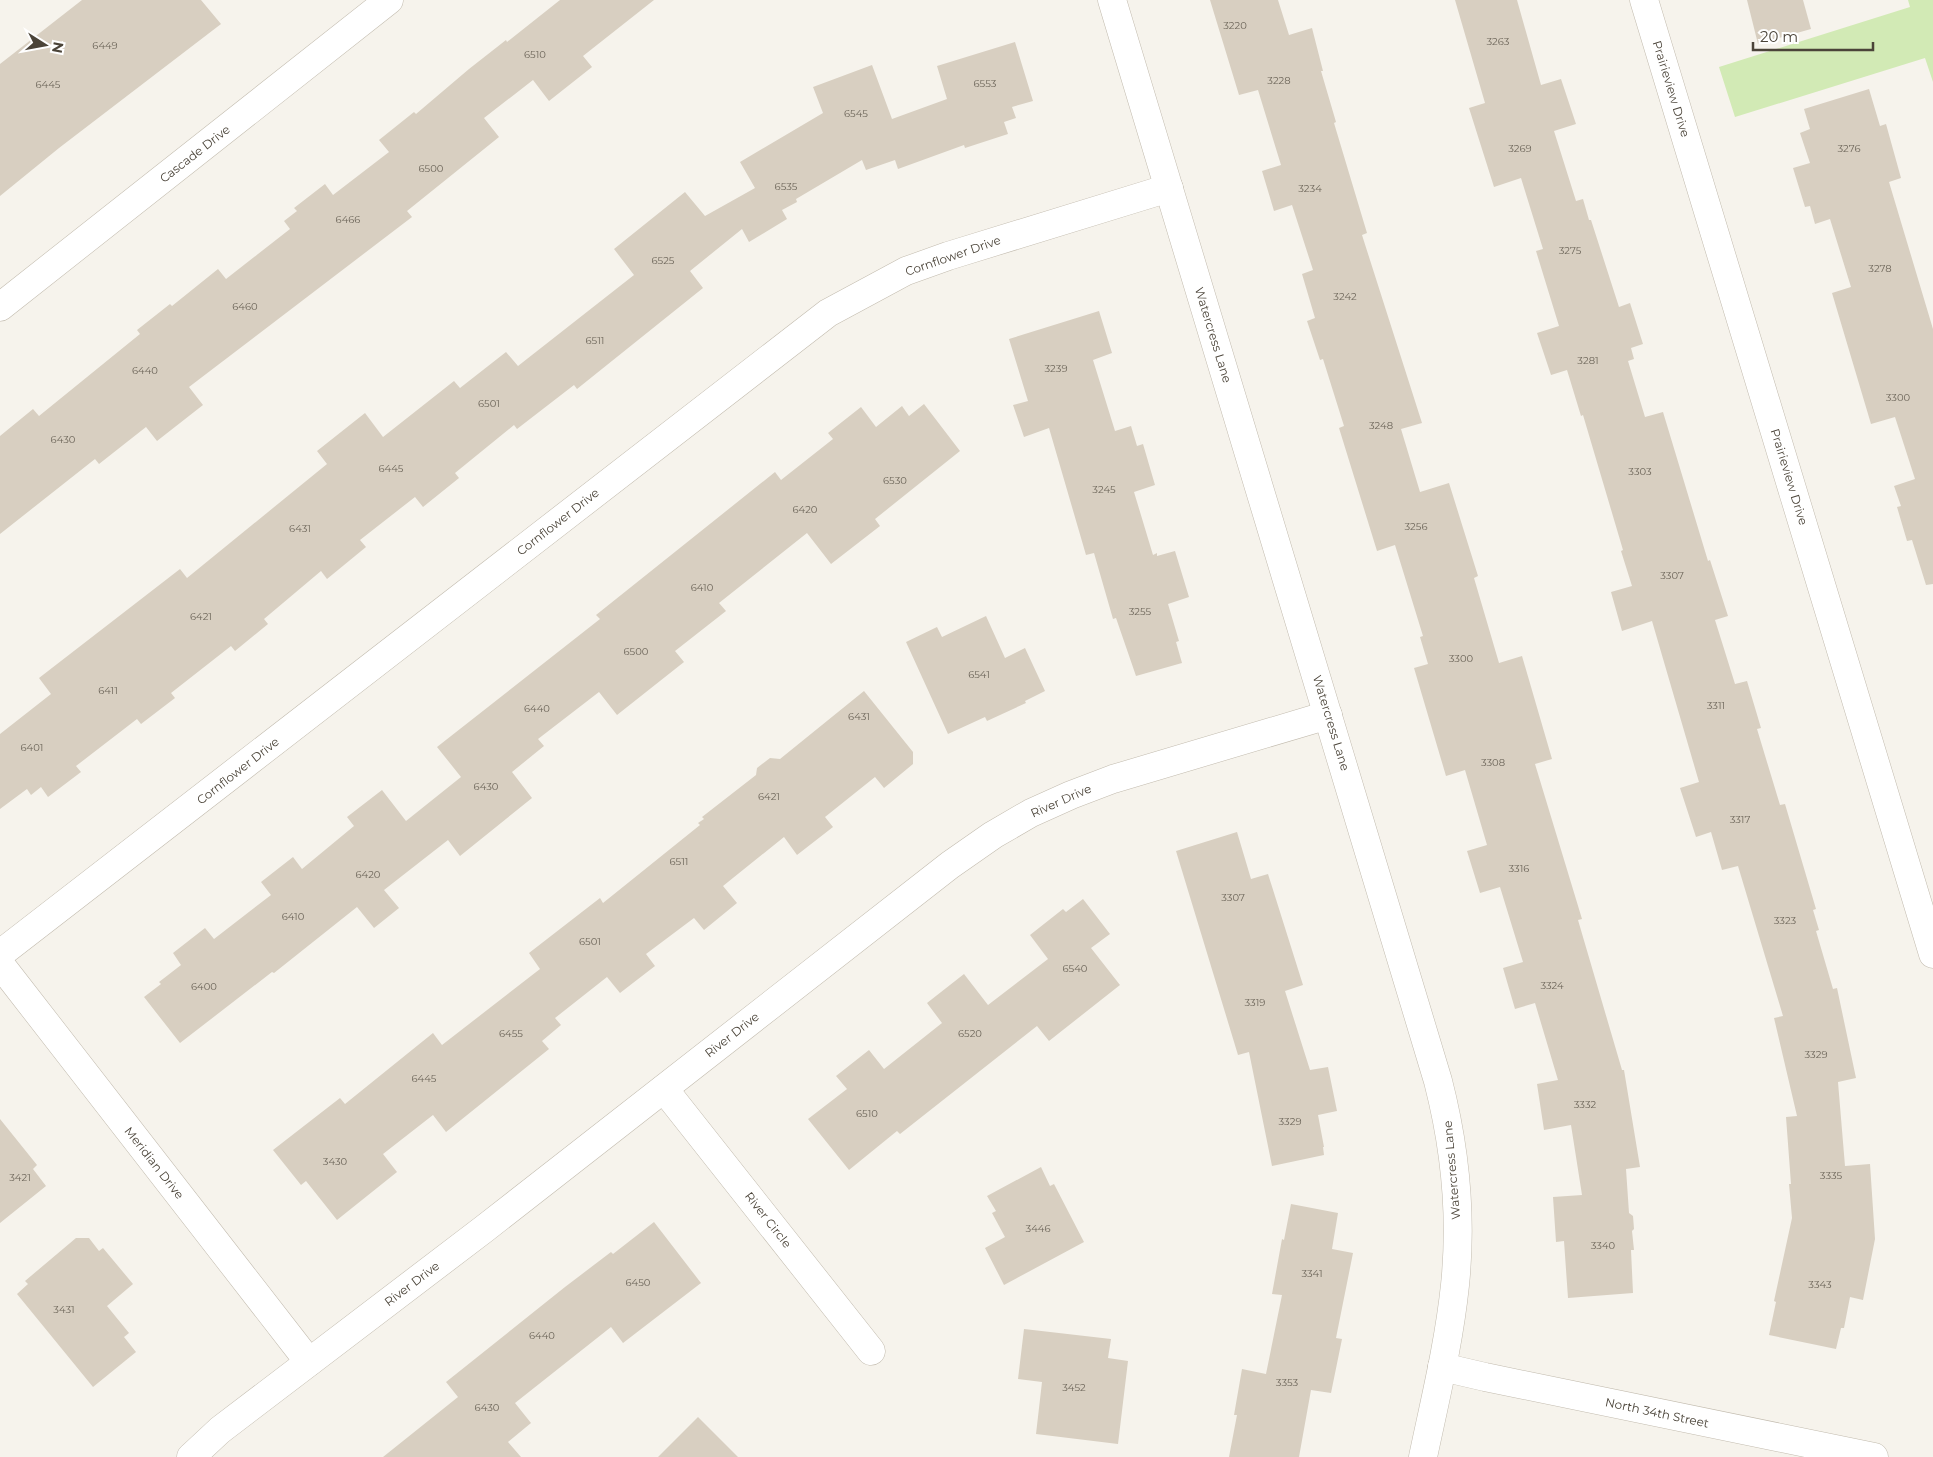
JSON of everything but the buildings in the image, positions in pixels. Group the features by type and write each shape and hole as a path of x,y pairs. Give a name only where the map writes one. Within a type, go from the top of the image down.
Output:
{"street":[{"name":"Cascade Drive","path":"0,307 389,0"},
{"name":"Watercress Lane","path":"1112,0 1436,1072 1446,1113 1456,1189 1457,1258 1455,1284 1442,1367 1423,1457"},
{"name":"Prairieview Drive","path":"1644,0 1933,954"},
{"name":"Cornflower Drive","path":"0,954 828,314 906,271 948,256 1169,188"},
{"name":"River Drive","path":"191,1457 220,1430 664,1089 950,865 993,835 1031,813 1113,779 1328,715"},
{"name":"Meridian Drive","path":"0,964 309,1362"},
{"name":"River Circle","path":"664,1089 872,1351"},
{"name":"North 34th Street","path":"1442,1367 1874,1457"}],"green space":[{"path":"1908,0 1933,0 1933,82 1925,58 1735,117 1719,67 1910,7"}]}
